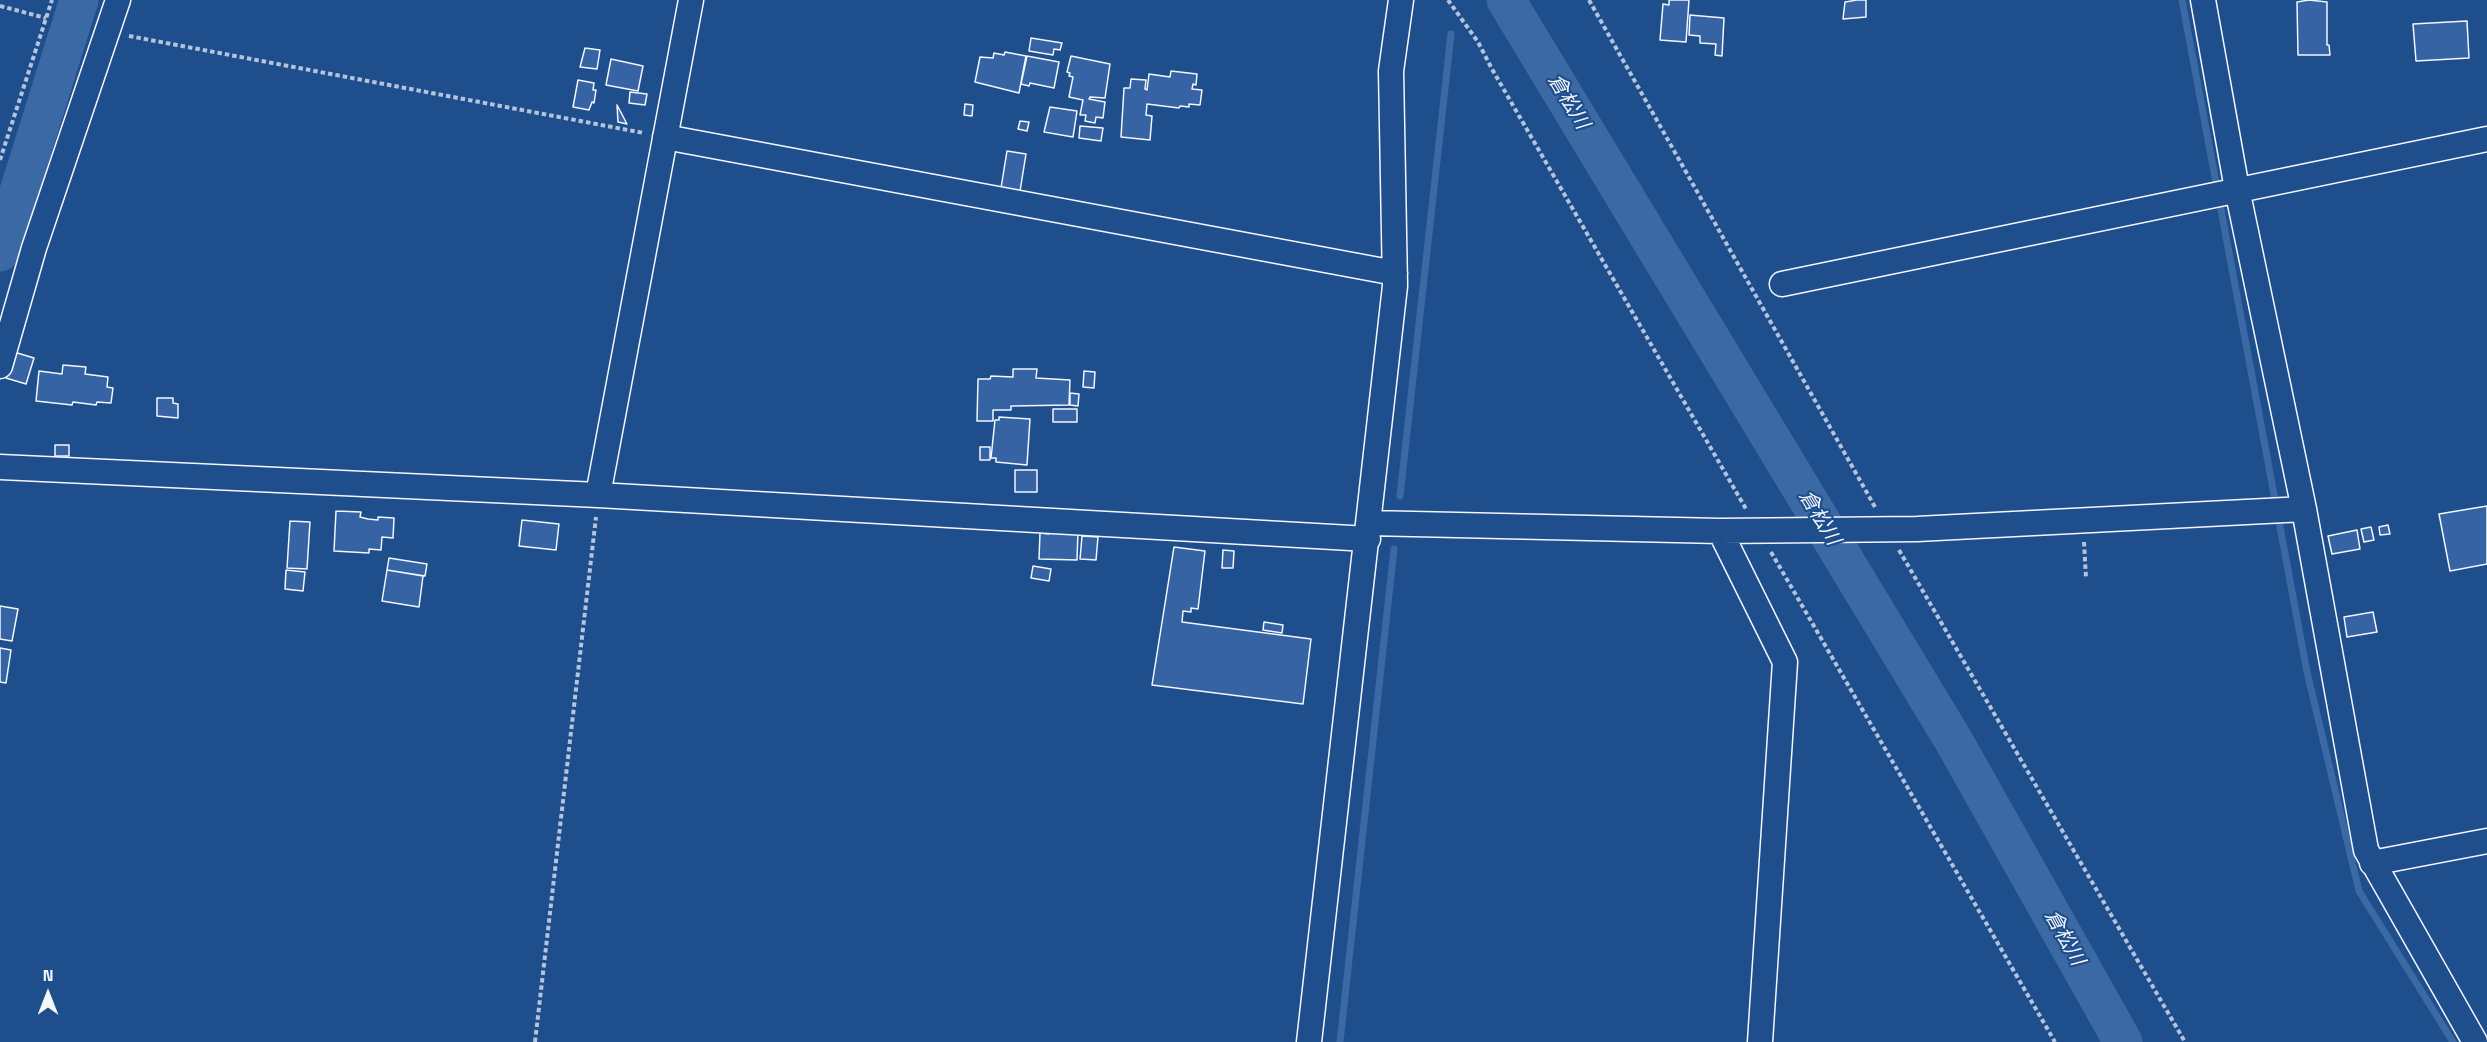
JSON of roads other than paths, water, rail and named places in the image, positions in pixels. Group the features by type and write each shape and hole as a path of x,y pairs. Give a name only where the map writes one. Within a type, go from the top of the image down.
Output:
{"street":[{"path":"0,366 34,248 118,0"},
{"path":"598,495 691,0"},
{"path":"1309,1042 1368,531 1395,273 1391,71 1401,0"},
{"path":"2203,0 2297,510 2366,850 2475,1042"},
{"path":"665,137 1395,273"},
{"path":"1782,284 2487,139"},
{"path":"0,467 1368,531 1917,529 2297,510"},
{"path":"1720,531 1785,662 1760,1042"},
{"path":"2372,862 2487,841"}],"waterway":[{"path":"0,252 79,0"},
{"name":"倉松川","path":"1506,0 1955,743 2123,1042"},
{"path":"2182,0 2307,672 2359,891 2453,1042"},
{"path":"1400,496 1451,34"},
{"path":"1340,1042 1394,549"}]}
